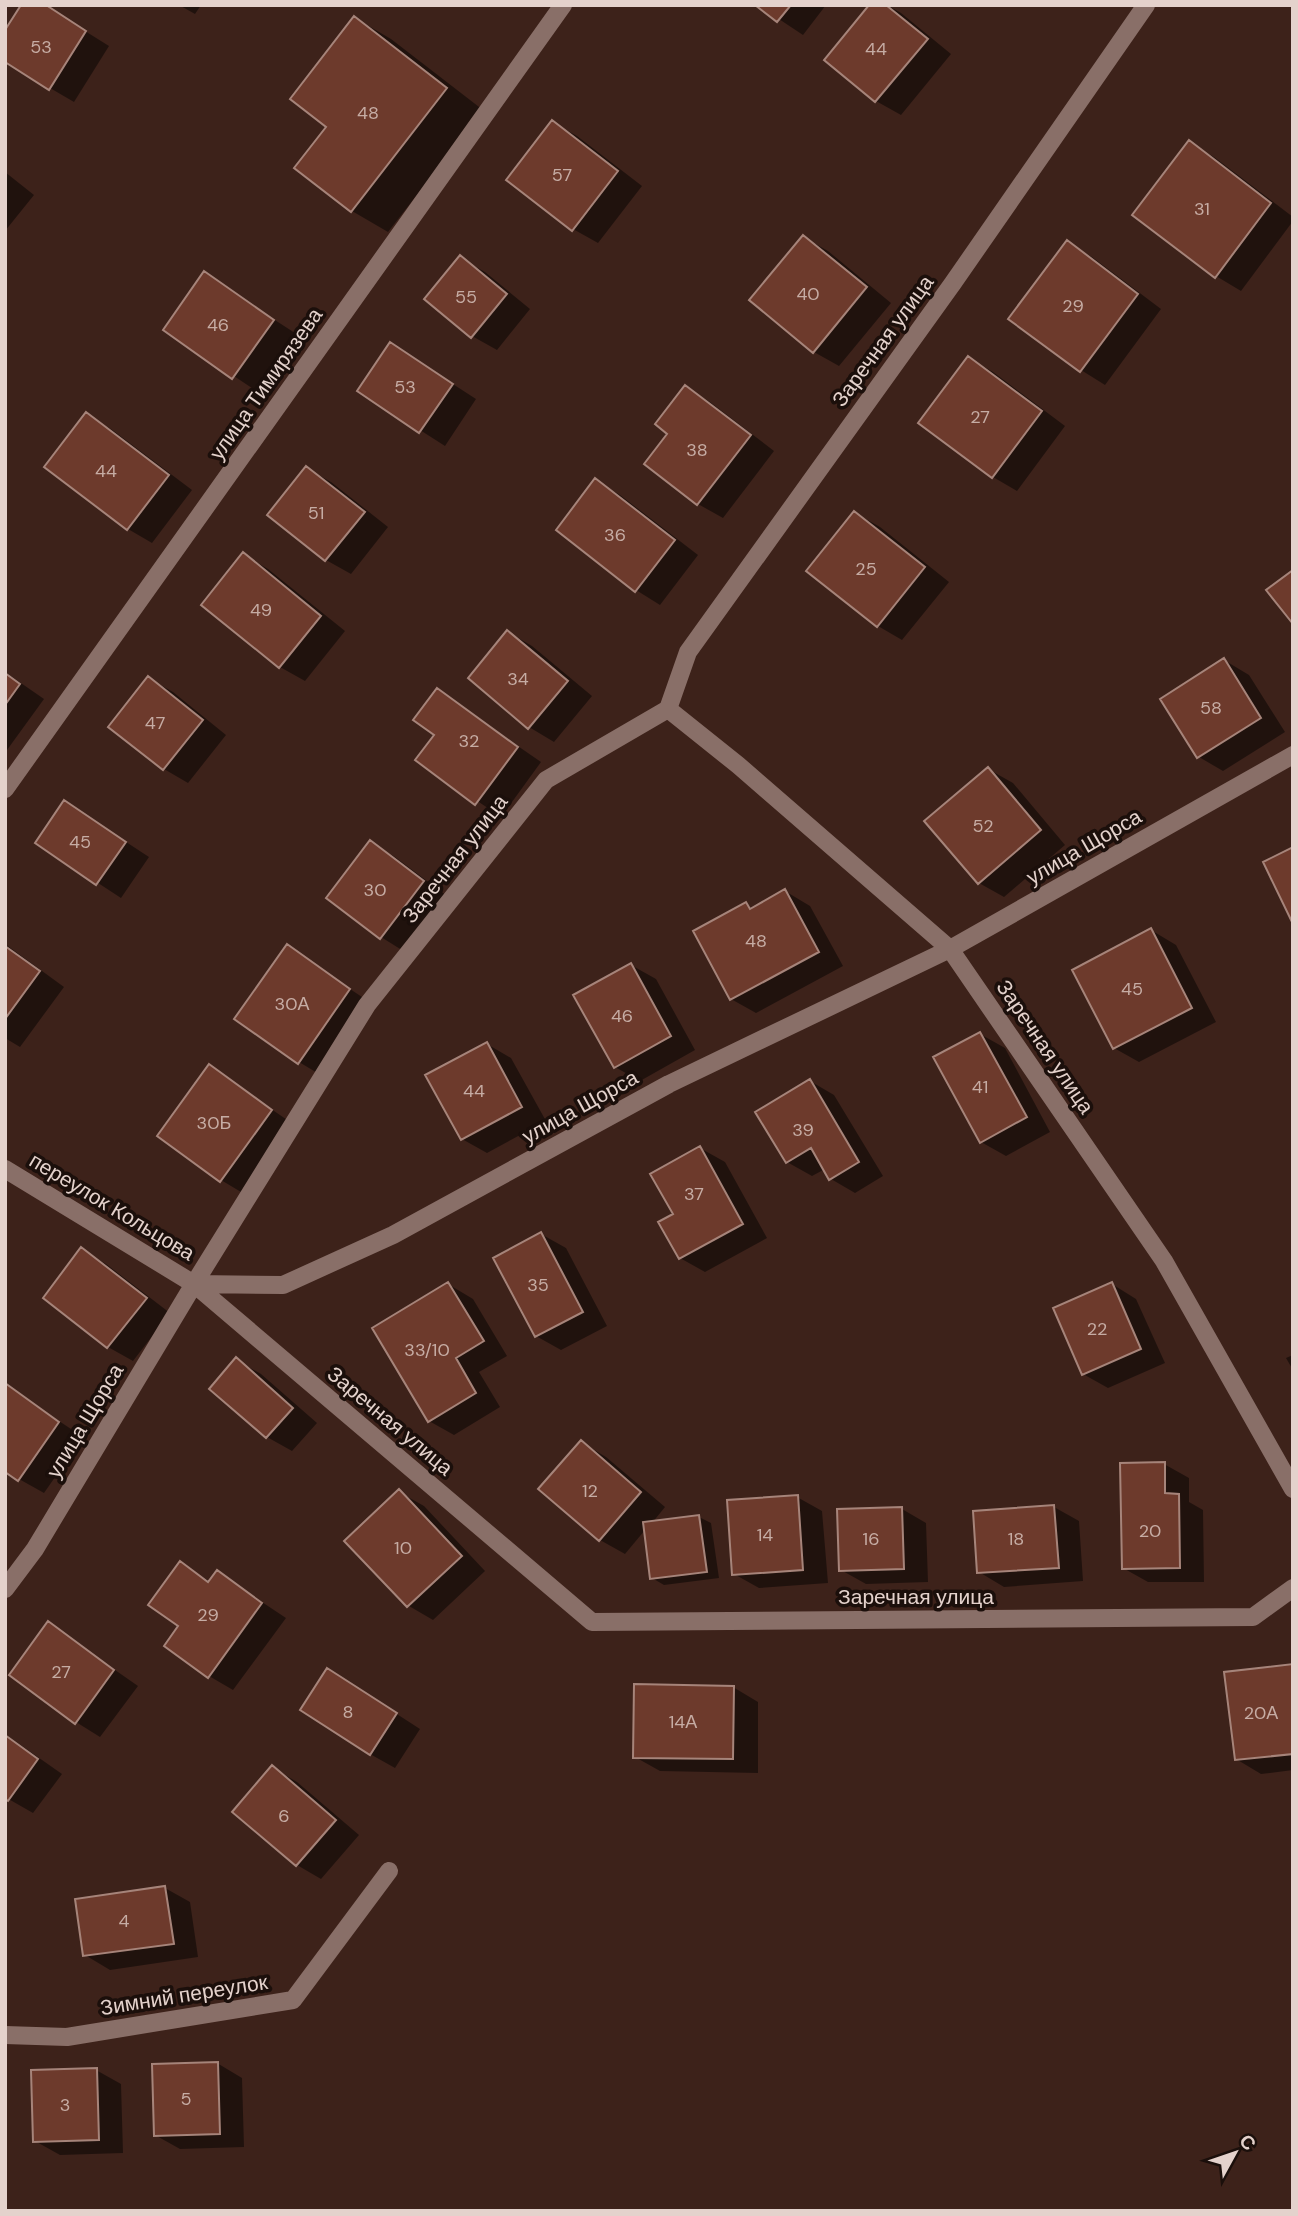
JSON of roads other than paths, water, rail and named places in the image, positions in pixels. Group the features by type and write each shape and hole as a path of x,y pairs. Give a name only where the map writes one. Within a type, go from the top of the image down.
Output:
{"street":[{"name":"улица Тимирязева","path":"5,789 563,5"},
{"name":"Заречная улица","path":"1146,5 960,272 688,652 668,709 546,780 367,1005 194,1284 592,1622 1253,1617 1293,1588"},
{"name":"Заречная улица","path":"668,709 738,765 950,949 1164,1261 1293,1489"},
{"name":"улица Щорса","path":"5,1589 35,1549 194,1284 283,1285 393,1235 669,1084 950,949 1293,755"},
{"name":"переулок Кольцова","path":"5,1169 194,1284"},
{"name":"Зимний переулок","path":"5,2035 67,2037 293,2000 389,1871"}]}
